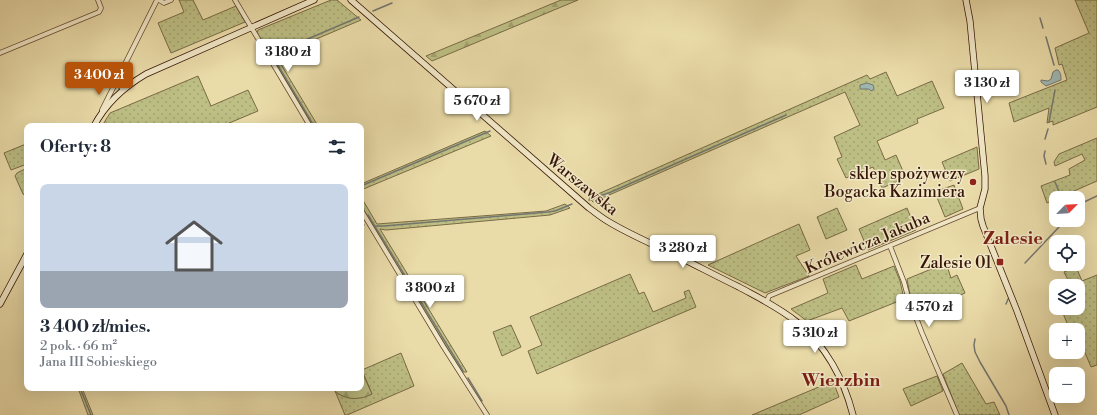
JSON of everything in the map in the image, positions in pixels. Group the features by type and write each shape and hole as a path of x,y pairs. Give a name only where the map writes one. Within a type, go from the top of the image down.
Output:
{"main road":[{"path":"96,123 123,89 146,74 314,0"},
{"name":"Warszawska","path":"352,0 589,208 607,221 628,233 767,301 799,323 816,341 834,366 848,397 853,415"},
{"path":"966,0 970,21 985,176 985,189 980,208 983,226 1017,311 1055,415"},
{"path":"0,304 24,260"}],"street":[{"path":"0,53 100,12 101,8 98,0"},
{"path":"99,117 105,102 158,0 164,3 171,0"},
{"path":"236,0 251,28 308,123"},
{"path":"116,82 123,89"},
{"name":"Królewicza Jakuba","path":"767,301 769,296 980,208"},
{"path":"364,215 443,346 488,415"},
{"path":"890,246 922,333 957,415"}],"green space":[{"path":"179,0 193,0 203,20 236,6 245,22 171,53 158,23 184,12"},
{"path":"331,0 337,0 361,20 281,54 279,57 279,61 316,123 311,123 257,33 258,30"},
{"path":"561,0 578,0 432,61 426,56"},
{"path":"1075,0 1097,0 1097,107 1053,125 1053,121 1047,123 1049,108 1014,122 1009,103 1067,80 1062,64 1059,65 1055,48 1089,33"},
{"path":"886,72 897,96 932,81 944,108 917,119 918,123 877,141 885,160 896,155 906,178 882,188 873,167 846,178 837,159 842,157 834,137 860,125 845,92 593,202 589,198 867,75 870,79"},
{"path":"198,76 211,106 248,90 258,111 229,123 104,123 110,113"},
{"path":"485,131 491,136 364,189 364,183"},
{"path":"1097,138 1097,181 1074,191 1049,191 1049,202 1047,203 1041,186 1070,175 1069,169 1085,160 1082,154 1055,166 1054,162 1059,154"},
{"path":"24,145 24,165 11,170 4,153"},
{"path":"977,147 979,169 950,181 942,162"},
{"path":"24,170 24,195 15,176 17,173"},
{"path":"954,185 963,209 945,217 936,195 941,193 940,190"},
{"path":"364,202 377,224 546,211 565,204 570,208 550,215 386,230 380,229 467,372 462,372 364,211"},
{"path":"837,208 847,230 826,239 817,217"},
{"path":"907,208 916,230 868,250 859,229"},
{"path":"799,224 810,250 796,256 809,276 765,293 708,265"},
{"path":"946,263 951,278 957,275 965,293 918,314 910,295 907,279"},
{"path":"856,265 862,279 894,266 900,281 904,299 849,321 842,308 807,321 791,309 828,293 823,279"},
{"path":"1078,271 1081,279 1068,279 1064,272"},
{"path":"630,274 639,294 644,292 653,312 686,298 684,292 689,290 696,307 537,374 528,351 542,345 530,317"},
{"path":"1097,275 1097,365 1091,367 1085,353 1085,323 1067,323 1064,315 1085,315 1085,280"},
{"path":"511,325 521,347 502,356 493,332"},
{"path":"401,353 414,386 345,415 335,391 344,396 372,394 364,375 364,369"},
{"path":"962,363 986,404 994,402 1000,415 959,415 943,374"},
{"path":"937,376 943,391 911,406 903,389"},
{"path":"364,377 372,394 362,398 352,398 344,397 335,391 364,391"},
{"path":"833,381 839,397 799,415 752,415"},
{"path":"79,391 83,391 93,415 88,415"}],"water":[{"path":"1056,70 1060,72 1061,80 1046,86 1041,82 1041,80 1048,81 1051,79 1053,72"},
{"path":"867,83 873,85 873,90 860,89 860,85"}],"waterway":[{"path":"373,11 392,3"},
{"path":"312,123 273,55 359,17"},
{"path":"1040,18 1043,28"},
{"path":"1046,37 1054,65"},
{"path":"1049,122 1055,90"},
{"path":"589,200 611,192 786,115"},
{"path":"1045,139 1048,129"},
{"path":"364,185 490,131"},
{"path":"1045,151 1044,156 1046,164"},
{"path":"1055,182 1059,191"},
{"path":"1085,202 1097,196"},
{"path":"375,226 548,212 555,211 572,204"},
{"path":"368,215 463,371"},
{"path":"1025,263 1059,227"},
{"path":"1006,304 1009,297"},
{"path":"975,339 975,352 1006,406 1009,415"},
{"path":"468,378 482,401"},
{"path":"81,391 91,415"}],"place":[{"name":"sklep spożywczy Bogacka Kazimiera","path":"973,182"},
{"name":"Zalesie 01","path":"1000,262"}],"district":[{"name":"Zalesie","path":"1013,238"},
{"name":"Wierzbin","path":"841,380"}]}
